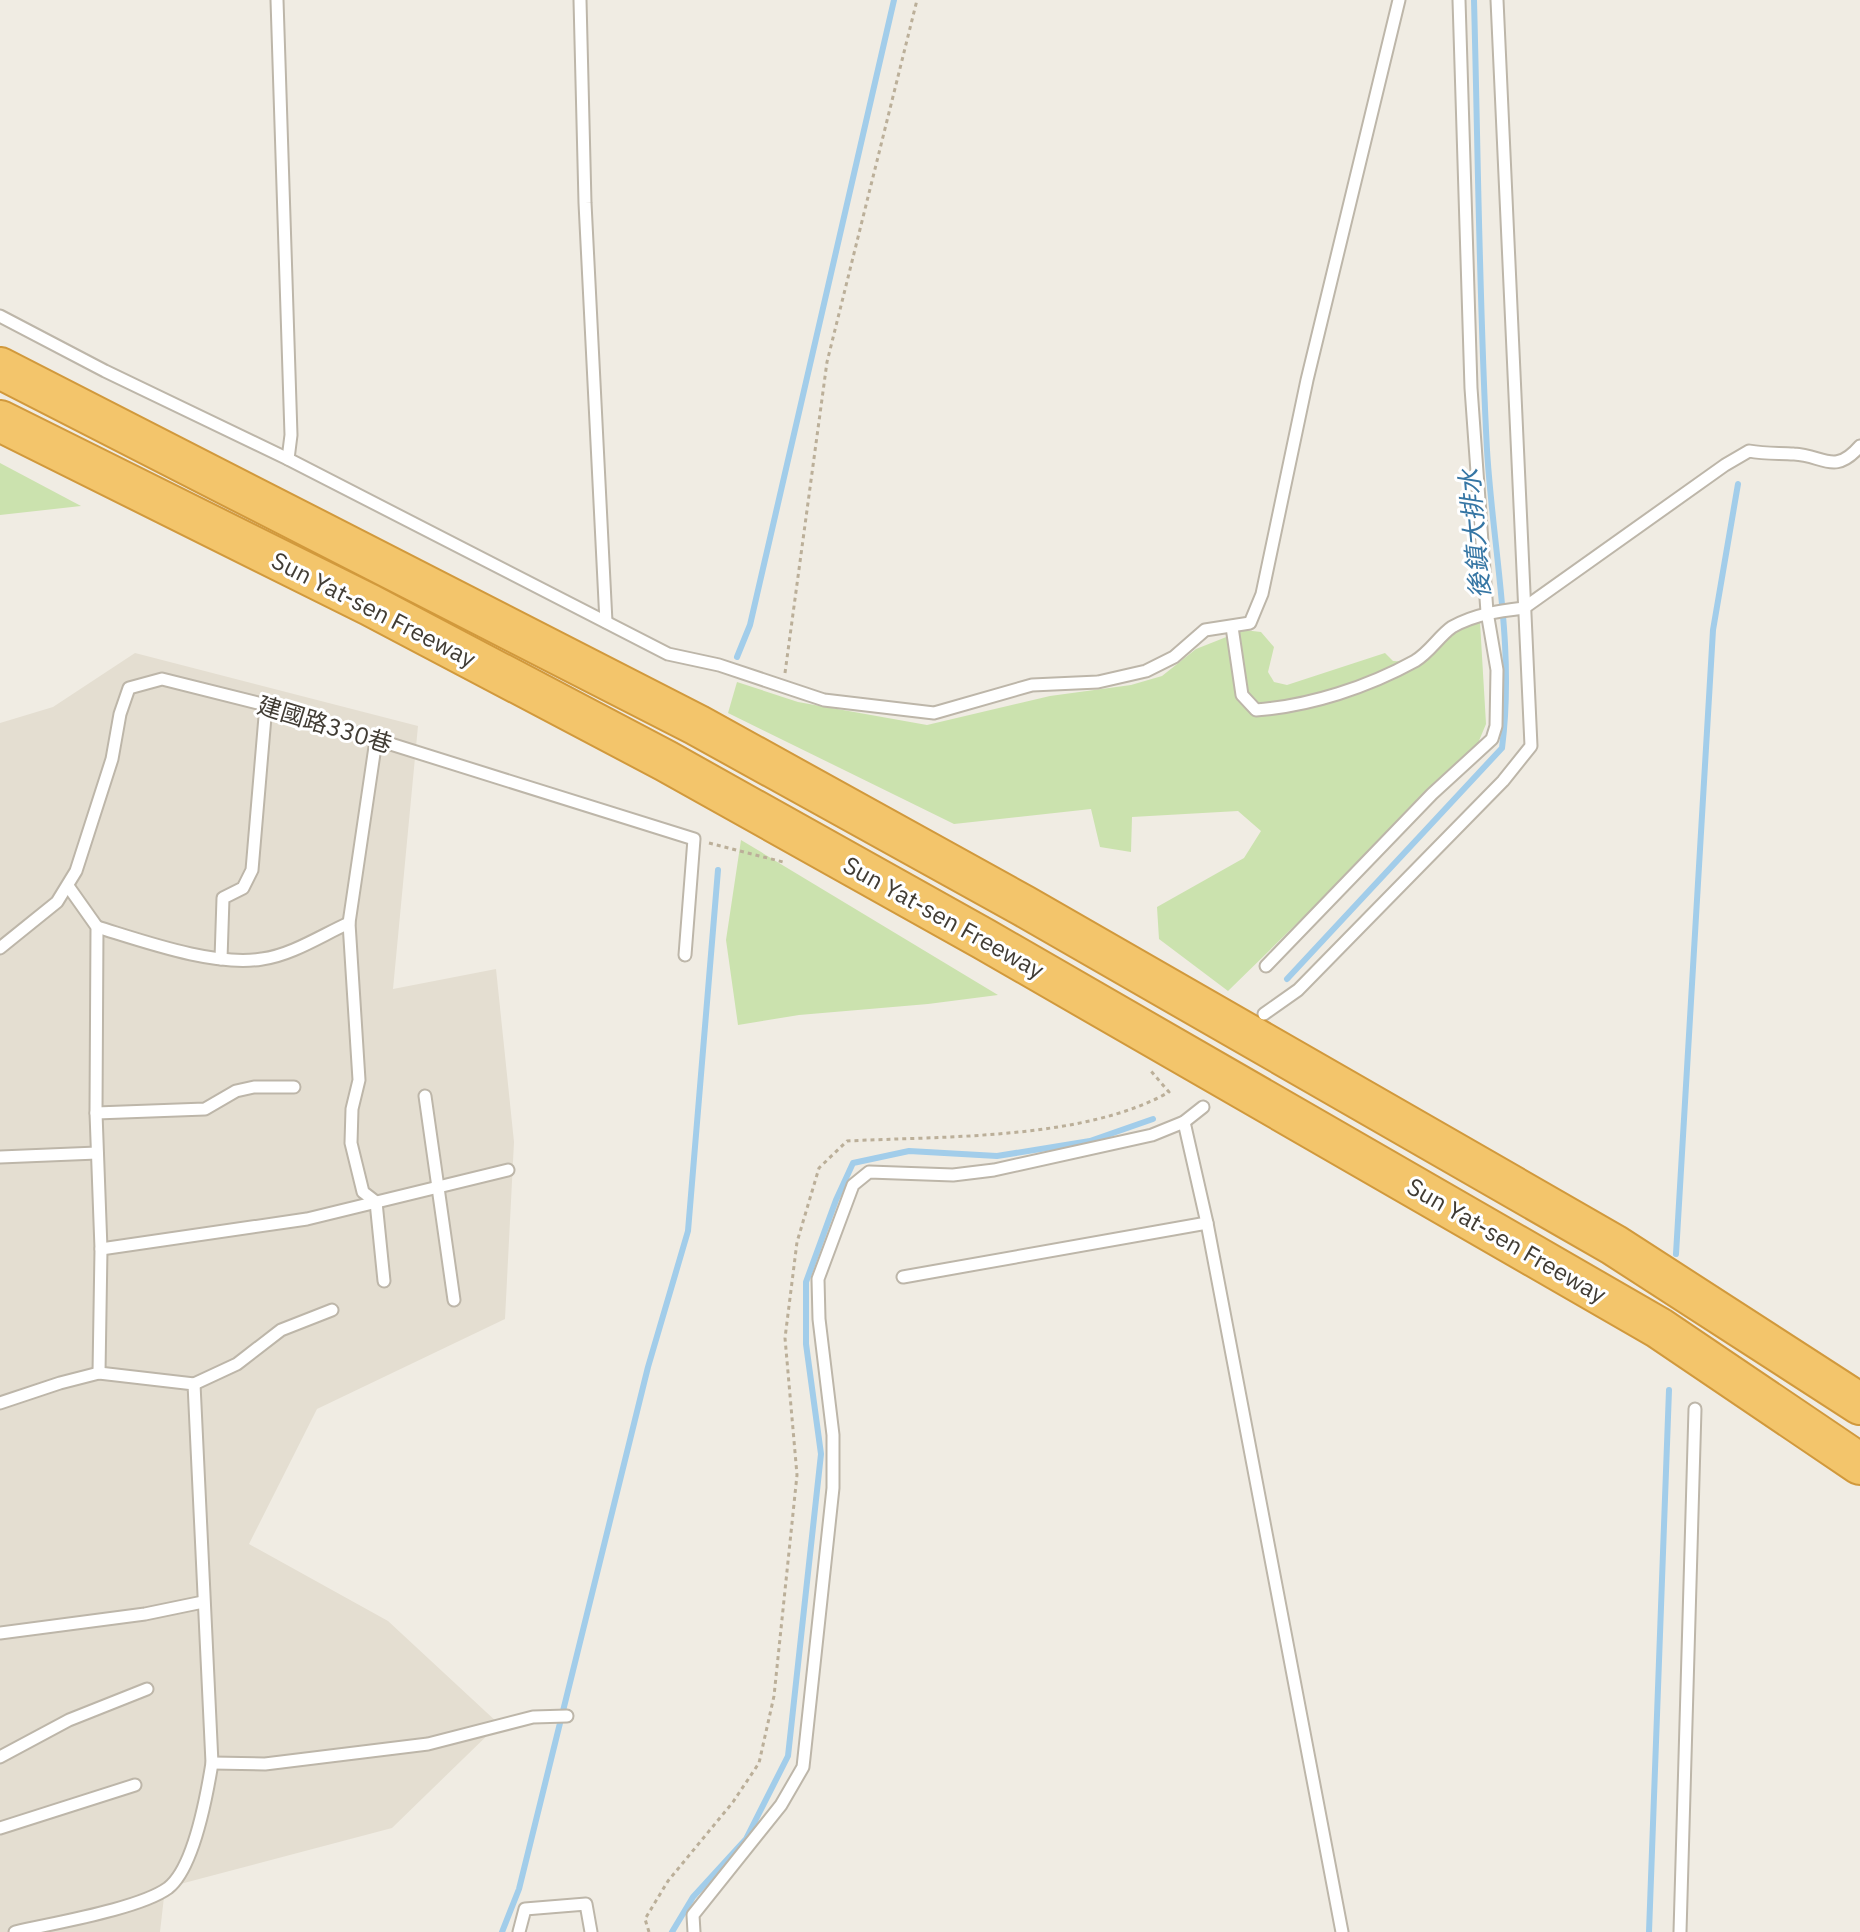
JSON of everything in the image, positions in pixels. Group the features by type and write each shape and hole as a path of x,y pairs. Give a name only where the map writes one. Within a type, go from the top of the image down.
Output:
{"highway":[{"name":"Sun Yat-sen Freeway","path":"0,368 697,725 970,876 1614,1245 1860,1404"},
{"name":"Sun Yat-sen Freeway","path":"0,421 370,605 680,768 984,939 1659,1328 1860,1464"}],"lane":[{"path":"277,0 291,435 288,459"},
{"path":"580,0 585,203 606,622"},
{"path":"0,316 105,371 288,459 668,654 719,665 824,700 934,713 1032,685 1098,682 1146,671 1174,657 1205,630 1250,623 1262,594 1307,380 1399,0"},
{"path":"1266,966 1432,794 1492,739 1496,726 1497,670 1471,388 1459,0"},
{"path":"1264,1014 1298,990 1503,781 1531,746 1520,608 1497,0"},
{"path":"1232,627 1242,695 1256,710 1281,709 1369,684 1419,659 1451,628 1491,612 1520,608 1749,451 1770,455 1797,453 1820,461 1840,462 1853,455 1860,446"},
{"name":"建國路330巷","path":"0,948 57,902 68,886 76,871 112,759 120,714 129,688 162,679 266,705 694,839"},
{"path":"221,959 223,898 243,888 252,870 266,705"},
{"path":"376,740 349,923 359,1080 352,1109 351,1143 363,1192 376,1202 384,1281"},
{"path":"685,955 694,839"},
{"path":"68,886 97,927 96,1113 101,1249 99,1373"},
{"path":"97,927 221,959 263,959 349,923"},
{"path":"96,1113 205,1109 236,1091 254,1087 294,1087"},
{"path":"425,1096 454,1300"},
{"path":"694,1932 693,1915 781,1805 803,1767 833,1488 833,1435 819,1319 818,1279 853,1185 869,1172 953,1175 994,1170 1152,1135 1184,1122 1203,1107"},
{"path":"1184,1122 1207,1223 1342,1932"},
{"path":"0,1157 97,1153"},
{"path":"101,1249 307,1219 508,1170"},
{"path":"903,1277 1207,1223"},
{"path":"0,1403 99,1373 194,1384 237,1364 281,1330 332,1310"},
{"path":"15,1932 144,1900 170,1887 186,1862 206,1805 212,1763 194,1384"},
{"path":"1680,1932 1695,1409"},
{"path":"0,1633 145,1614 203,1602"},
{"path":"0,1757 69,1720 147,1689"},
{"path":"212,1763 265,1764 428,1744 533,1717 567,1716"},
{"path":"0,1828 135,1785"},
{"path":"519,1932 525,1909 586,1904 591,1932"}],"path":[{"path":"783,688 827,362 917,0"},
{"path":"694,839 787,863"},
{"path":"649,1932 645,1919 668,1881 733,1802 759,1763 774,1696 797,1475 785,1338 797,1242 819,1168 847,1141 991,1135 1112,1116 1152,1102 1169,1092 1141,1060"}],"shaded area":[{"path":"135,653 418,726 393,989 496,969 514,1142 505,1319 317,1409 249,1544 388,1621 499,1724 392,1828 165,1888 160,1932 0,1932 0,723 53,707"}],"green space":[{"path":"0,463 81,506 0,515"},
{"path":"1468,621 1480,622 1486,724 1476,748 1228,991 1159,939 1157,907 1244,858 1261,831 1238,811 1132,817 1131,852 1100,847 1091,809 954,824 728,713 737,682 798,702 927,725 1050,696 1131,685 1162,676 1196,649 1244,630 1261,632 1274,647 1268,672 1274,682 1287,685 1385,653 1393,661 1409,662"},
{"path":"741,840 998,995 799,1015 738,1025 726,940"}],"waterway":[{"path":"737,657 750,625 894,0"},
{"name":"後鎮大排水","path":"1287,979 1502,748 1505,636 1484,394 1474,0"},
{"path":"1676,1254 1713,630 1738,484"},
{"path":"502,1932 519,1889 648,1367 688,1231 718,870"},
{"path":"672,1932 693,1897 746,1839 788,1756 821,1454 806,1344 806,1282 853,1163 909,1151 997,1156 1090,1141 1153,1119"},
{"path":"1649,1932 1669,1390"}]}
